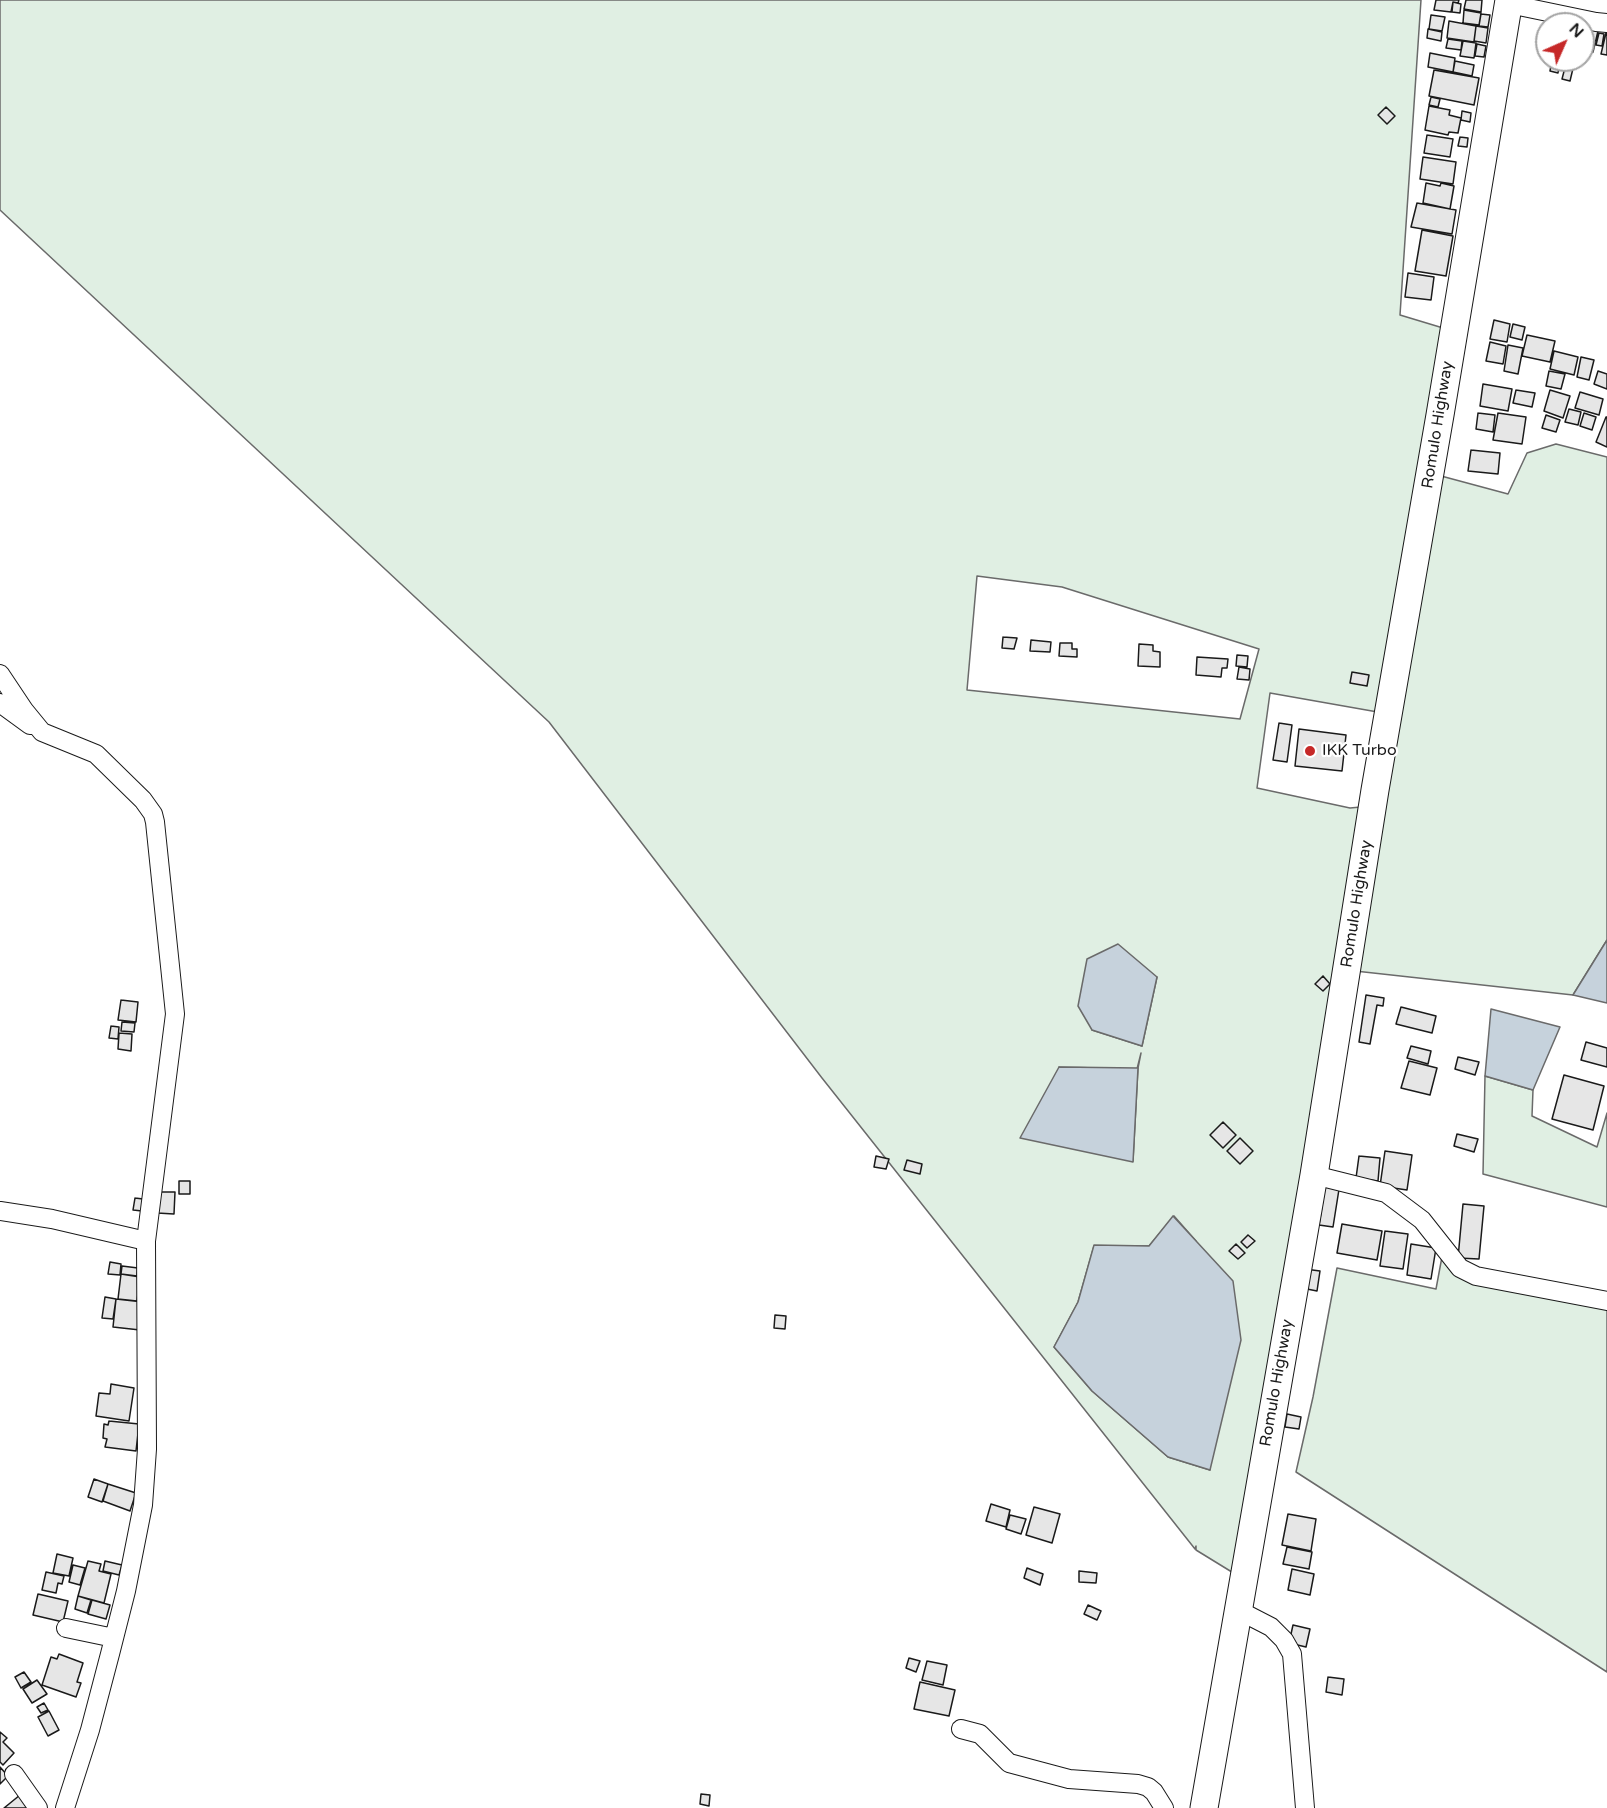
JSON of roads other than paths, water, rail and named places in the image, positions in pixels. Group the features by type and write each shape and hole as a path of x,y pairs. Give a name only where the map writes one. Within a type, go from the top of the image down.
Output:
{"highway":[{"name":"Romulo Highway","path":"1204,1808 1314,1175 1373,798 1509,2"}],"street":[{"path":"1509,2 1607,23"},
{"path":"0,674 42,732"},
{"path":"0,703 42,732 96,754 143,800 153,814 175,1014 146,1241 146,1480 126,1591 90,1730 65,1808"},
{"path":"1314,1175 1386,1193 1422,1220 1460,1268 1476,1276 1607,1301"},
{"path":"0,1211 146,1241"},
{"path":"1238,1610 1271,1627 1284,1640 1292,1654 1305,1808"},
{"path":"66,1628 114,1638"},
{"path":"961,1729 980,1734 1001,1756 1014,1765 1069,1779 1138,1784 1154,1792 1164,1808"},
{"path":"14,1774 38,1808"}],"place":[{"name":"IKK Turbo","path":"1310,751"}]}
